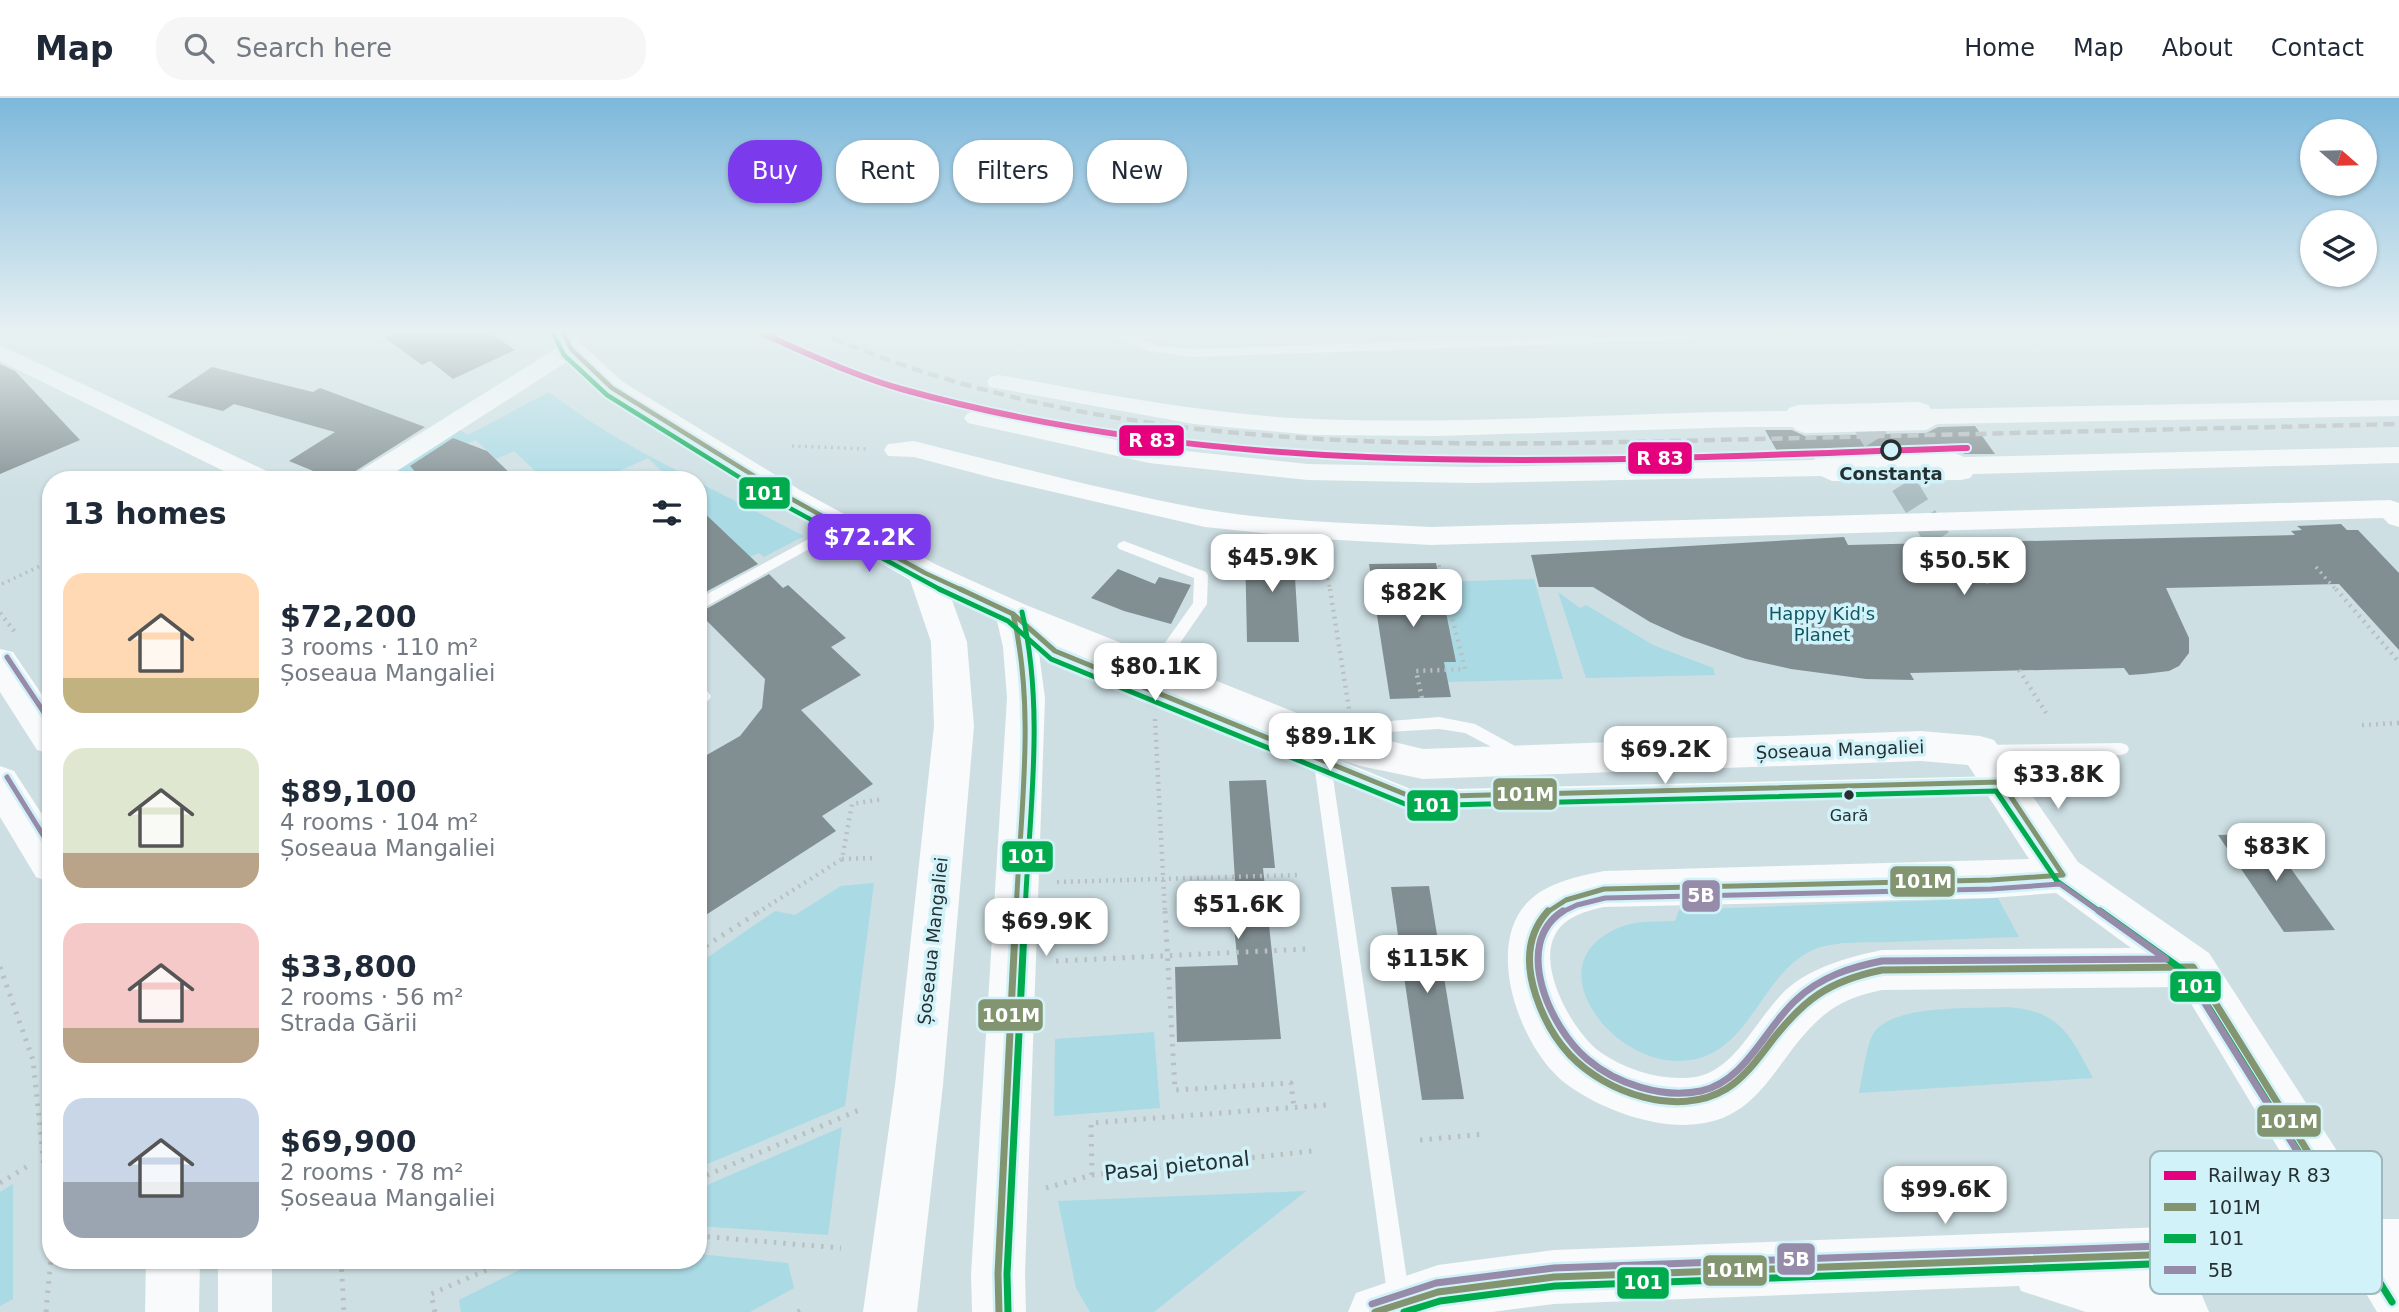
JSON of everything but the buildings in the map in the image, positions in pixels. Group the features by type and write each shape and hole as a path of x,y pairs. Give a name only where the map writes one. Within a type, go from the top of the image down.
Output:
{"street":[{"path":"74,388 245,471"},
{"path":"377,471 497,388"},
{"name":"Șoseaua Mangaliei","path":"612,388 700,444 925,573 1013,614 1153,671 1320,749 1360,751 1423,764 1921,746 1991,767"},
{"path":"1030,388 1172,414 1311,427 1463,429 1803,419 1805,425 1926,422 1920,417 2399,408"},
{"path":"977,418 1149,455 1308,472 1471,475 1831,468 1826,461 1953,460 1953,466 2399,455"},
{"path":"897,450 914,449 1165,511 1205,518 1320,530 1431,536 1955,532 2396,512"},
{"name":"Șoseaua Mangaliei","path":"890,1312 919,1084 954,726 949,642 925,573"},
{"path":"999,1312 998,1274 1026,698 1021,648 1013,614"},
{"path":"0,662 42,725"},
{"path":"1991,767 2063,875 2193,967 2318,1151"},
{"path":"0,782 42,850"},
{"path":"2063,875 1991,880 1604,889 1586,892 1552,908 1539,920 1528,939 1528,974 1550,1032 1581,1066 1609,1084 1636,1094 1671,1100 1703,1100 1728,1090 1746,1073 1794,1012 1808,1000 1833,984 1857,975 1882,970 2193,967"},
{"path":"2383,1246 2399,1297"},
{"path":"1387,1308 1473,1286 1554,1277 2150,1256"},
{"path":"2001,1262 2182,1312"},
{"path":"172,1312 173,1269"},
{"path":"245,1269 245,1312"}],"lane":[{"path":"707,601 840,526"},
{"path":"1125,546 1201,575 1200,604 1153,671"},
{"path":"1013,614 1055,651 1320,749 1412,797 1991,767 2121,749"},
{"path":"1320,749 1387,1308"}],"path":[{"path":"792,446 897,450"},
{"path":"1320,530 1349,709"},
{"path":"1955,532 1990,586"},
{"path":"1424,709 1416,671 1465,669 1431,536"},
{"path":"2,584 42,565"},
{"path":"2316,567 2399,662"},
{"path":"2019,670 2046,713"},
{"path":"1155,718 1175,1090 1292,1083 1293,1108"},
{"path":"2362,724 2399,723"},
{"path":"842,859 852,804 883,799"},
{"path":"707,945 842,859 875,859"},
{"path":"1050,882 1298,875"},
{"path":"1046,961 1307,949"},
{"path":"0,967 33,1060 42,1148"},
{"path":"1092,1175 1091,1123 1326,1105"},
{"path":"707,1175 859,1110"},
{"path":"1420,1139 1486,1134"},
{"name":"Pasaj pietonal","path":"1043,1189 1092,1175 1312,1151"},
{"path":"0,1183 28,1166"},
{"path":"707,1237 841,1248"},
{"path":"46,1312 50,1269"},
{"path":"342,1269 344,1312"},
{"path":"435,1312 431,1294 489,1269"}],"shaded area":[{"path":"549,392 583,417 678,471 662,471 648,458 619,471 535,471 514,451 496,459 476,440 412,468 415,471 393,471 459,429 468,435"},
{"path":"707,487 804,536 764,557 759,553 750,557 707,516"},
{"path":"1534,579 1563,679 1448,682 1444,662 1456,662 1440,582"},
{"path":"1558,592 1580,608 1586,605 1653,645 1713,668 1715,675 1586,678"},
{"path":"874,883 845,1106 707,1164 707,958 775,911 795,915 841,886"},
{"path":"1998,898 2019,937 1852,943 1813,950 1794,962 1778,979 1737,1034 1720,1048 1700,1058 1675,1061 1650,1056 1626,1044 1606,1027 1591,1007 1582,985 1583,963 1594,944 1625,925 1675,921 1679,910"},
{"path":"2006,1007 2039,1013 2051,1019 2070,1037 2093,1078 1859,1093 1872,1036 1886,1022 1918,1012"},
{"path":"1154,1032 1160,1108 1054,1116 1055,1039"},
{"path":"842,1127 828,1235 707,1227 707,1185"},
{"path":"13,1184 13,1299 0,1306 0,1192"},
{"path":"1306,1191 1154,1312 1090,1312 1076,1288 1058,1201"},
{"path":"707,1255 788,1263 794,1288 750,1312 461,1312 459,1300 521,1269 707,1269"}],"tunnel":[{"path":"1862,418 1962,578"}],"railway":[{"path":"982,388 1042,404 1160,424 1280,436 1400,442 1640,442 2399,424"}],"transit line":[{"name":"101","path":"599,388 784,505 921,581 1008,621 1051,659 1410,806 1996,791 2057,881 2187,973 2298,1151"},
{"name":"101M","path":"612,388 788,497 925,573 1013,614 1055,651 1412,797 2001,782 2063,875 1991,880 1604,889 1566,900 1546,913 1534,929 1529,949 1535,994 1544,1016 1569,1054 1594,1075 1619,1088 1646,1097 1673,1101 1709,1097 1727,1089 1756,1062 1794,1013 1809,999 1834,984 1863,974 1882,970 2193,967 2307,1151"},
{"path":"898,388 1034,422 1165,443 1298,455 1432,460 1567,460 1967,448"},
{"name":"101","path":"1008,1312 1007,1274 1035,698 1030,646 1022,612"},
{"name":"101M","path":"999,1312 998,1274 1026,698 1021,647 1013,614"},
{"name":"5B","path":"7,657 42,710"},
{"name":"5B","path":"7,777 42,833"},
{"name":"5B","path":"2060,884 2166,959 1882,961 1856,967 1831,976 1808,989 1788,1007 1734,1073 1705,1090 1674,1093 1648,1088 1610,1074 1588,1060 1563,1033 1544,993 1539,972 1538,952 1542,934 1552,919 1570,908 1605,898 1991,889 2060,884"},
{"name":"5B","path":"2188,976 2297,1151"},
{"name":"5B","path":"1372,1304 1436,1283 1554,1268 2150,1246"},
{"name":"101M","path":"1375,1312 1438,1292 1554,1277 2150,1255"},
{"name":"101","path":"1404,1312 1440,1301 1555,1286 2150,1264"},
{"name":"101","path":"2382,1286 2392,1302"}],"place":[{"name":"Constanța","path":"1891,450"},
{"name":"Gară","path":"1849,795"}],"park label":[{"name":"Happy Kid's Planet","path":"1822,624"}]}
